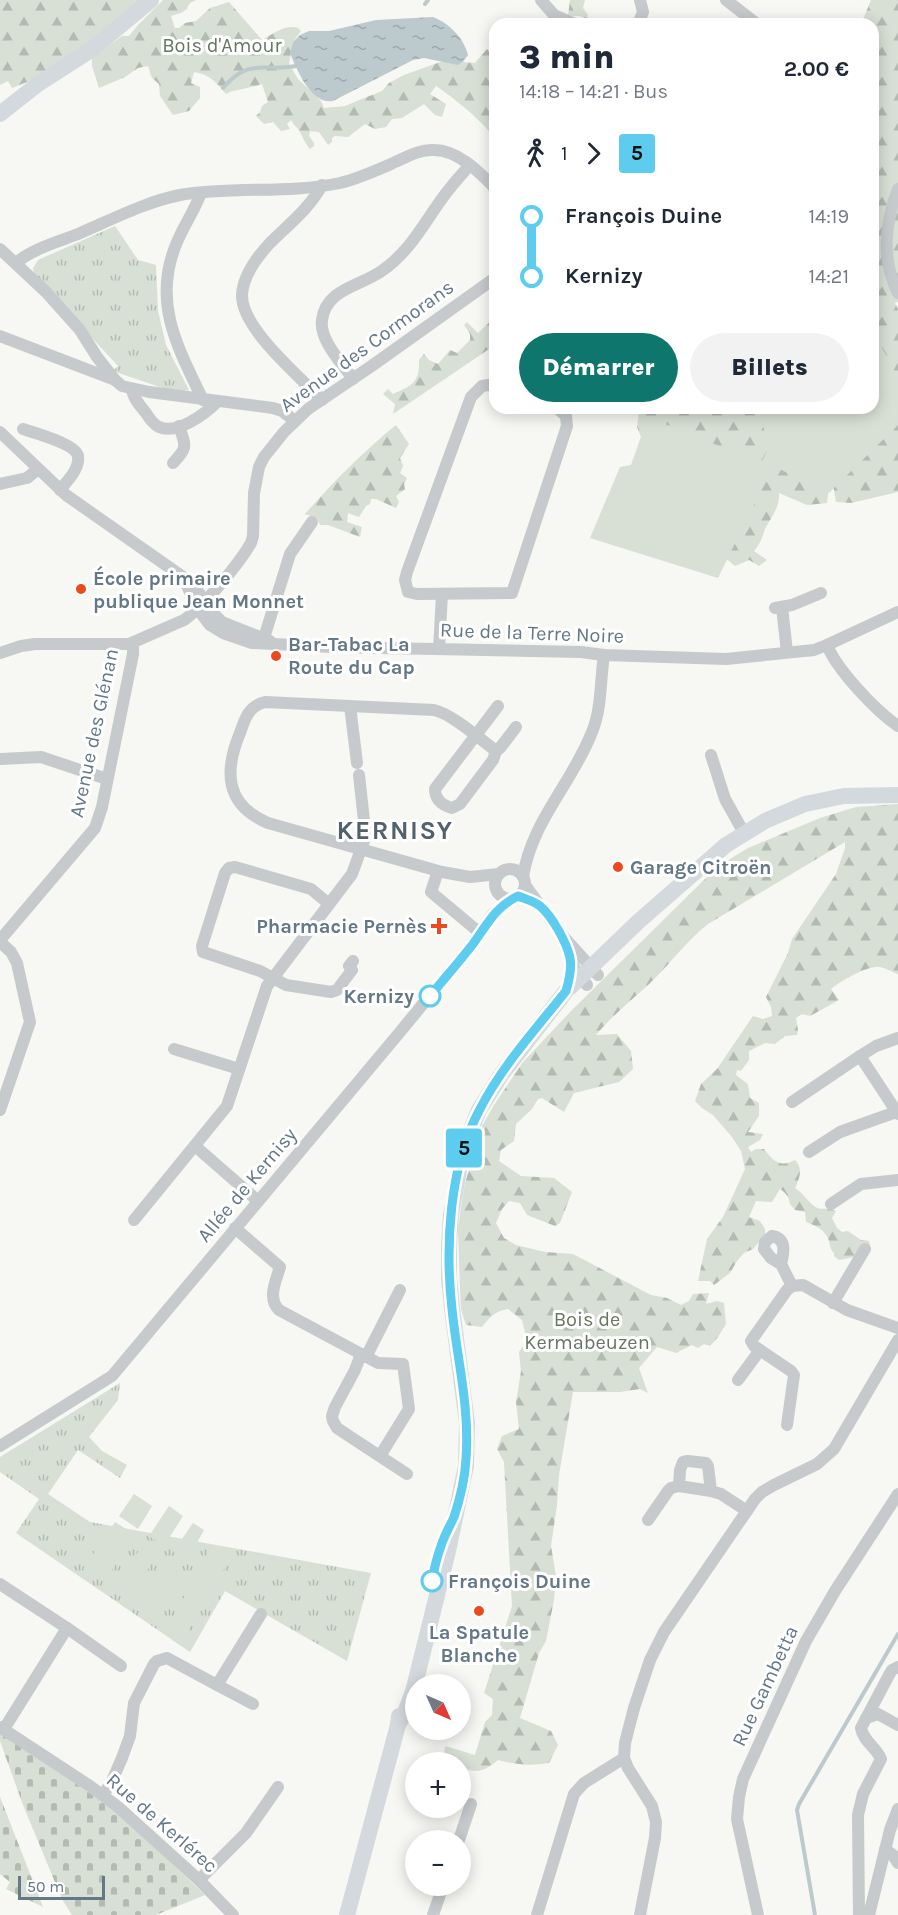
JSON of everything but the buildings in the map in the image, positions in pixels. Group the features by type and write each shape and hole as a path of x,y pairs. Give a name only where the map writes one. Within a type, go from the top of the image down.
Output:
{"main road":[{"path":"0,114 38,84 91,50 151,0"},
{"path":"0,101 38,84"},
{"path":"508,1066 588,976 605,953 698,869 744,833 779,814 816,801 853,795 898,795"},
{"path":"347,1915 398,1725 404,1689 435,1566 454,1515 466,1466 467,1423 449,1278 451,1215 459,1170 472,1125 485,1099 508,1066 566,991 588,976 652,920 698,869"}],"street":[{"path":"541,0 554,15 561,18"},
{"path":"640,0 643,12 640,18"},
{"path":"726,0 749,18"},
{"path":"16,263 44,248 172,197 322,185 355,178 427,150 446,152 470,165 489,182"},
{"path":"353,379 324,336 321,321 327,304 344,290 381,272 401,255 413,242 446,193 470,165"},
{"path":"322,185 309,204 260,255 246,278 242,295 246,313 259,335 322,400"},
{"path":"898,189 889,219 886,241 889,271 898,293"},
{"path":"201,193 169,264 165,294 176,342 203,400"},
{"path":"0,249 80,330 115,380 122,386 279,410 295,421"},
{"name":"Avenue des Cormorans","path":"133,643 184,620 238,561 251,543 253,536 255,485 261,462 295,421 489,282"},
{"path":"0,336 115,380"},
{"path":"489,385 482,386 471,397 407,572 405,580 408,592 417,594 512,593 567,426 566,417 563,414"},
{"path":"132,389 136,401 156,425 164,428 179,426 197,418 217,402"},
{"path":"172,463 184,451 185,444 179,426"},
{"path":"23,429 71,447 77,453 76,468 60,490"},
{"path":"0,432 60,490 193,584 201,604"},
{"path":"0,484 27,478 38,469"},
{"path":"270,641 290,554 312,522"},
{"path":"788,652 778,607 821,592"},
{"path":"440,649 442,594"},
{"name":"Rue de la Terre Noire","path":"201,604 216,624 243,636 252,643 270,641 332,647 581,651 604,655 726,659 814,650 898,612"},
{"path":"0,653 35,644 125,645 133,643"},
{"name":"Avenue des Glénan","path":"0,941 92,833 100,815 133,654 133,643"},
{"path":"827,645 840,668 898,726"},
{"name":"Allée de Kernisy","path":"493,914 500,881 530,845 592,732 599,709 604,655"},
{"path":"496,751 442,712 435,710 265,702 254,705 243,724 233,751 230,775 237,799 245,809 259,819 442,872 500,881 515,870 519,889 539,904 588,976"},
{"path":"134,1220 226,1106 263,995 272,977 350,878 361,849 365,823 350,706"},
{"path":"498,706 435,789 438,800 452,808 460,804 496,756 496,751 516,727"},
{"path":"711,755 725,800 744,833"},
{"path":"0,759 41,757 107,779"},
{"name":"Allée de Kernisy","path":"0,1446 112,1376 400,1032 493,914 519,889 530,845"},
{"path":"329,904 305,888 234,867 227,870 202,946 203,952 260,971 283,984 334,992 352,970 349,966 353,961"},
{"path":"436,877 431,892 480,933"},
{"path":"500,881 504,897 519,889"},
{"path":"0,941 14,955 17,963 30,1022 0,1110"},
{"path":"572,954 605,953"},
{"path":"566,991 572,954"},
{"path":"792,1102 876,1046 898,1038"},
{"path":"174,1049 239,1069"},
{"path":"809,1152 840,1132 897,1113 860,1056"},
{"path":"195,1146 258,1201"},
{"path":"831,1204 861,1184 898,1180"},
{"path":"235,1228 280,1267 272,1298 276,1306 288,1315 363,1356 383,1364 403,1364 410,1409 380,1456"},
{"path":"833,1303 864,1249"},
{"path":"782,1264 792,1286"},
{"path":"787,1425 794,1375 760,1350 752,1343 752,1339 784,1293 792,1286 803,1285 833,1303 898,1328"},
{"path":"400,1290 332,1416 337,1428 407,1474"},
{"path":"640,1915 655,1838 656,1816 624,1758 625,1743 634,1708 656,1647 668,1626 762,1492 817,1464 834,1449 898,1340"},
{"path":"738,1380 760,1350"},
{"path":"679,1486 681,1465 688,1461 706,1463 711,1491"},
{"path":"648,1520 674,1486 721,1494 747,1511"},
{"name":"Rue Gambetta","path":"758,1915 738,1824 739,1797 743,1779 810,1635 835,1591 898,1494"},
{"path":"0,1584 121,1666"},
{"path":"217,1685 261,1614"},
{"path":"2,1728 67,1628"},
{"path":"103,1795 128,1744 136,1699 157,1661 167,1658 173,1660 253,1704"},
{"path":"859,1915 858,1815 864,1794 880,1762 877,1750 862,1734 861,1728 892,1670 898,1667"},
{"path":"866,1718 878,1714 898,1725"},
{"name":"Rue de Kerlérec","path":"2,1728 103,1795 128,1815 199,1880 233,1915"},
{"path":"537,1915 574,1794 584,1783 624,1758"},
{"path":"199,1880 246,1833 278,1787"},
{"path":"868,1915 890,1830 898,1809"},
{"path":"885,1849 898,1863"},
{"path":"433,1915 440,1896"}],"green space":[{"path":"0,0 142,0 117,23 37,78 12,88 8,81 0,85"},
{"name":"Bois d'Amour","path":"163,0 196,0 181,13 171,16 175,28 196,21 210,8 229,2 262,40 284,28 298,28 301,31 293,42 289,64 298,79 321,101 324,108 345,106 382,91 389,83 404,75 443,61 457,64 475,63 487,49 489,51 489,131 460,103 436,86 430,94 446,104 442,117 435,115 424,104 402,118 392,119 386,127 375,129 365,124 348,137 335,136 328,145 319,132 310,131 309,136 314,146 310,149 291,120 287,124 290,129 281,131 273,122 264,124 256,116 262,106 268,102 262,84 226,94 212,79 194,72 191,83 200,87 200,98 189,111 173,115 160,96 159,84 152,78 148,66 138,68 125,77 99,88 92,66 92,58 122,36 129,36"},
{"path":"570,0 585,0 583,8 588,15 587,18 568,16"},
{"path":"871,0 898,0 898,302 895,303 898,309 898,492 851,503 836,502 832,478 880,428 879,18 864,18"},
{"path":"115,226 138,260 156,265 158,311 166,345 189,390 174,392 113,371 118,366 34,275 33,268 38,260"},
{"path":"467,322 478,333 489,323 489,349 393,414 395,404 383,394 388,389 393,394 413,383 418,374 419,360 424,354 429,360 438,364 450,350 457,353 470,340 470,334 464,325"},
{"path":"879,345 898,378 898,425 829,493 773,466 718,578 590,538 620,467 631,465 648,417 761,463 769,447 760,414 879,414"},
{"path":"639,414 837,414 827,503 807,505 779,493 777,508 754,551 767,560 759,566 749,560 735,566 724,557 643,442 637,427"},
{"path":"396,425 409,444 400,458 403,466 400,473 407,478 404,484 405,489 396,496 399,502 396,508 371,499 370,504 359,517 348,513 347,522 362,527 360,537 328,525 320,525 317,518 305,514 326,490"},
{"name":"Bois de Kermabeuzen","path":"898,804 898,974 875,967 841,982 831,989 839,1000 810,1016 802,1014 796,1018 797,1035 785,1036 775,1044 765,1043 749,1051 749,1060 741,1071 737,1070 736,1075 748,1084 750,1098 759,1103 759,1116 748,1132 763,1134 760,1140 748,1147 751,1152 764,1149 774,1160 781,1163 795,1160 800,1173 795,1188 814,1206 836,1211 832,1218 837,1228 842,1232 848,1231 861,1240 869,1241 870,1246 854,1257 839,1260 834,1256 824,1232 806,1222 805,1212 795,1210 787,1195 780,1189 772,1202 756,1201 749,1217 760,1221 765,1229 765,1235 753,1249 744,1253 730,1273 714,1285 710,1281 698,1281 707,1239 723,1217 745,1169 741,1151 732,1137 713,1115 695,1101 701,1084 717,1069 753,1016 763,1019 772,1016 766,997 788,953 792,939 836,874 845,842 700,931 596,1035 617,1034 631,1051 633,1069 619,1082 574,1093 564,1112 542,1098 538,1099 532,1109 516,1124 514,1141 501,1150 499,1161 521,1176 554,1178 572,1192 560,1223 555,1226 527,1215 520,1203 509,1201 502,1209 496,1223 504,1238 516,1245 545,1252 573,1254 651,1295 667,1298 681,1305 689,1301 693,1294 709,1293 706,1304 717,1301 724,1303 726,1324 710,1346 704,1344 698,1348 692,1345 676,1353 657,1347 639,1368 648,1393 640,1389 620,1392 573,1392 559,1475 551,1546 556,1576 554,1600 546,1641 539,1653 520,1718 551,1731 558,1745 549,1763 524,1764 498,1760 484,1769 471,1771 471,1754 475,1755 485,1722 492,1715 493,1699 484,1693 512,1606 504,1462 497,1449 502,1436 519,1429 516,1402 521,1371 519,1352 527,1340 522,1320 508,1309 493,1315 482,1327 466,1325 461,1309 458,1229 464,1188 478,1133 523,1062 572,1010 709,875 748,848 820,818 856,807"},
{"path":"120,1383 118,1400 89,1437 102,1451 127,1465 120,1478 78,1450 48,1494 90,1522 371,1573 347,1661 225,1591 190,1652 16,1533 39,1499 0,1472 0,1457"},
{"path":"134,1494 152,1506 138,1529 119,1516"},
{"path":"169,1506 183,1516 164,1546 149,1536"},
{"path":"115,1522 134,1534 105,1582 83,1569"},
{"path":"193,1523 204,1530 187,1561 173,1552"},
{"path":"145,1542 159,1552 130,1597 113,1587"},
{"path":"212,1546 231,1557 187,1633 170,1623"},
{"path":"169,1558 183,1568 158,1615 138,1603"},
{"path":"0,1732 119,1813 205,1895 156,1915 72,1915 62,1899 23,1805 0,1741"},
{"name":"Bois de Kermabeuzen","path":"445,1746 465,1752 444,1752"},
{"path":"0,1797 43,1907 6,1889 10,1882 0,1874"}],"water":[{"path":"433,17 450,27 459,37 468,55 463,62 458,65 424,58 413,60 333,101 318,98 312,92 301,77 290,53 293,42 300,35 309,31 329,31 376,20"}],"waterway":[{"path":"425,4 428,0"},
{"path":"223,88 233,78 251,69 300,65"},
{"path":"815,1915 797,1810 898,1634"}],"bus line":[{"name":"5","path":"430,996 473,943 493,914 518,896 539,904 561,934 570,959 570,977 566,991 485,1099 472,1125 459,1170 451,1215 449,1278 465,1401 466,1458 454,1515 441,1545 432,1581"}],"place":[{"name":"École primaire publique Jean Monnet","path":"81,589"},
{"name":"Bar-Tabac La Route du Cap","path":"276,656"},
{"name":"Garage Citroën","path":"618,867"},
{"name":"Pharmacie Pernès","path":"439,926"},
{"name":"Kernizy","path":"430,996"},
{"name":"François Duine","path":"432,1581"},
{"name":"La Spatule Blanche","path":"479,1611"}],"district":[{"name":"KERNISY","path":"395,830"}]}
